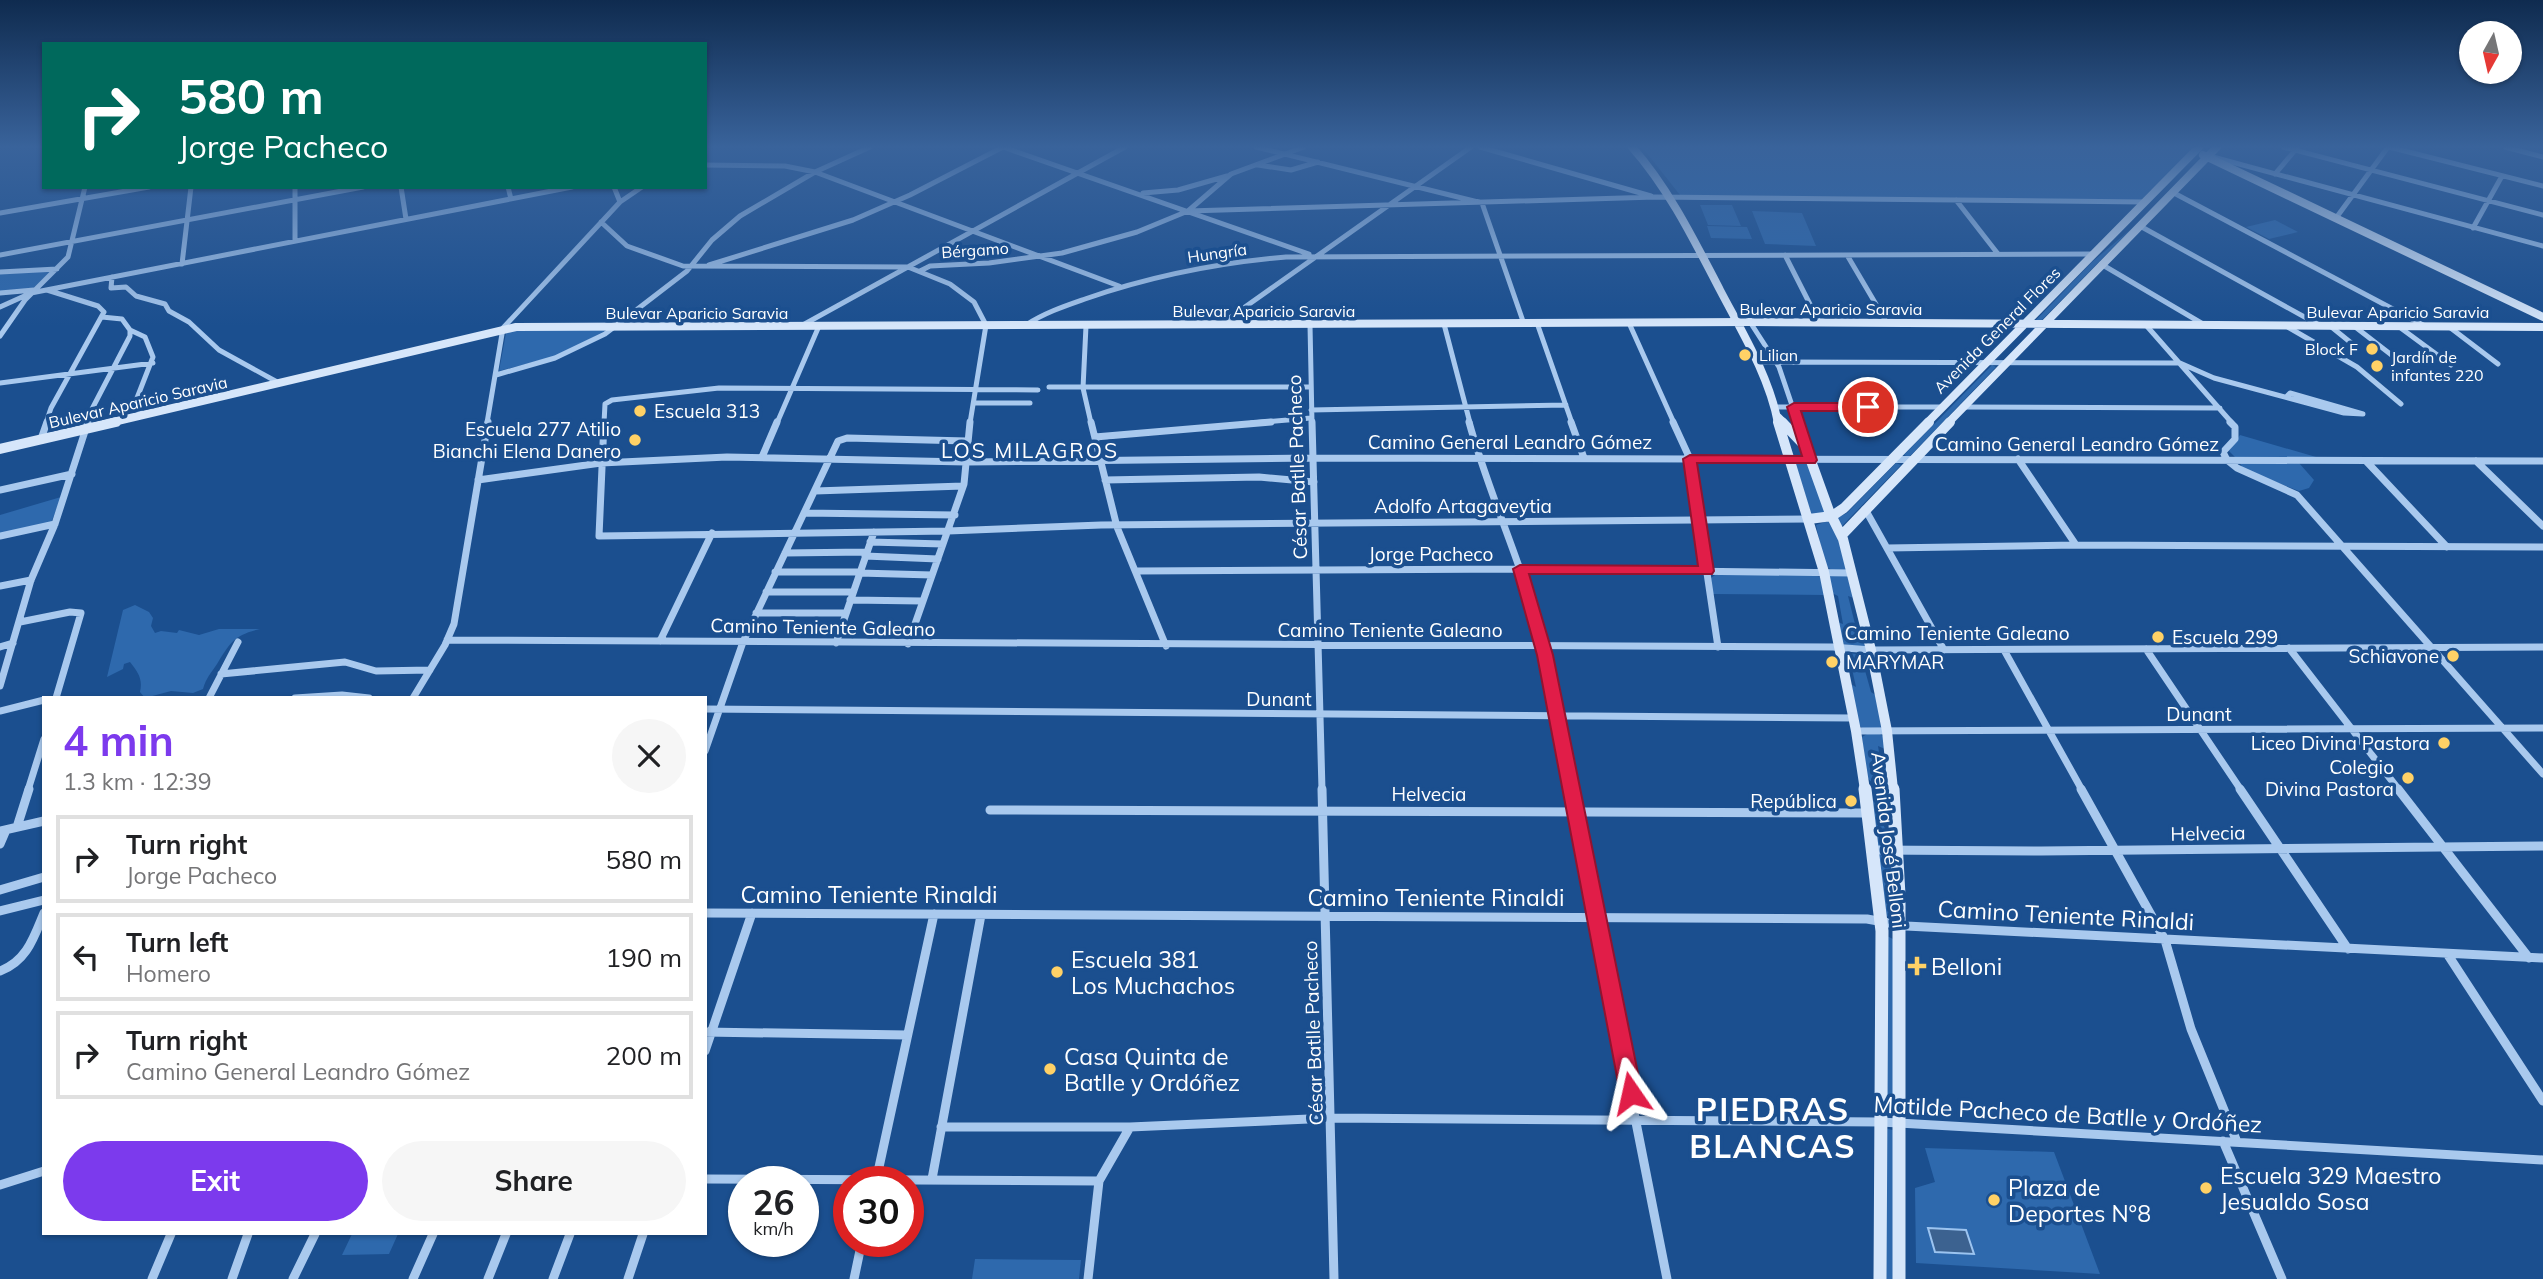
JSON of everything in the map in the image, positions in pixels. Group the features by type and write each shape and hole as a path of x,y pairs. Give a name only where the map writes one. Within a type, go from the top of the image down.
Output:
{"main road":[{"name":"Avenida José Belloni","path":"1674,207 1756,362 1777,412 1805,446 1842,536 1871,650 1887,731 1896,851 1899,925 1899,1279"},
{"name":"Avenida General Flores","path":"1832,516 1893,460 2140,207"},
{"name":"Avenida General Flores","path":"1842,536 1962,407 2158,207"},
{"path":"2313,207 2543,317"},
{"name":"Bulevar Aparicio Saravia","path":"0,449 503,328 1735,322 2543,327"},
{"name":"Avenida José Belloni","path":"1777,412 1777,423 1824,572 1856,731 1874,850 1881,921 1880,1279"},
{"path":"1809,519 1832,516"}],"street":[{"path":"0,213 37,207"},
{"path":"0,336 33,292 68,257 81,207"},
{"path":"182,264 188,207"},
{"path":"0,255 259,207"},
{"path":"295,207 295,241"},
{"path":"404,207 406,219"},
{"path":"0,293 47,290 470,207"},
{"path":"414,696 454,624 503,328 616,207"},
{"path":"496,375 564,355 616,327 691,267 705,247 740,216 756,207"},
{"path":"698,268 794,241 883,207"},
{"path":"908,207 1119,286"},
{"path":"799,327 1017,207"},
{"path":"1175,207 1317,256"},
{"path":"1188,211 1193,207"},
{"name":"Bérgamo","path":"920,271 936,265 1040,257 1114,240 1188,211 1361,207"},
{"path":"1221,324 1387,207"},
{"path":"1483,207 1524,324"},
{"path":"1961,207 1998,254"},
{"path":"2200,207 2426,326"},
{"path":"2336,218 2344,207"},
{"path":"2395,207 2543,246"},
{"path":"2473,228 2485,207"},
{"path":"2510,207 2543,215"},
{"path":"601,222 616,238 633,249 658,259 691,267 908,267 960,291 976,305 986,325 963,486 908,644"},
{"path":"2140,226 2319,325"},
{"name":"Hungría","path":"1027,326 1044,314 1119,286 1217,264 1317,256 2092,254"},
{"path":"1785,255 1819,322"},
{"path":"1847,255 1887,323"},
{"path":"728,268 729,259"},
{"path":"2101,264 2204,325"},
{"path":"0,272 57,269"},
{"path":"112,277 111,288 126,287 136,296 165,304 169,311 189,322 219,350 279,383"},
{"path":"41,439 51,408 104,312 102,308 47,290"},
{"path":"0,307 33,292"},
{"path":"102,317 122,320 130,330 145,337 153,363 138,398 137,406 141,416"},
{"name":"Avenida José Belloni","path":"1750,322 1776,362 1794,407 1805,446"},
{"path":"1629,323 1690,459 1718,647"},
{"path":"1444,324 1479,458 1520,569 1543,646 1667,1279"},
{"path":"1537,324 1584,458"},
{"path":"2145,324 2220,408 2236,431 2235,439 2223,452 2227,460 2237,468 2294,493 2543,774"},
{"name":"César Batlle Pacheco","path":"1310,325 1334,1279"},
{"path":"2284,325 2357,367 2401,404"},
{"path":"2329,325 2355,346"},
{"path":"2353,325 2398,360"},
{"path":"762,457 819,326"},
{"path":"1086,326 1083,388 1105,480 1117,527 1166,646"},
{"path":"2398,326 2451,365"},
{"path":"2448,326 2498,364"},
{"path":"0,686 31,580 55,524 92,410 130,336 130,330"},
{"path":"1756,362 2180,363 2214,378 2362,416 2290,393 2287,396"},
{"path":"0,383 153,363"},
{"path":"1049,387 1310,387"},
{"path":"601,463 605,404 612,400 695,390 1038,390"},
{"path":"974,403 1030,403"},
{"path":"1095,437 1311,414 1566,405"},
{"path":"1777,412 1794,407 1943,407"},
{"path":"1962,407 2220,408"},
{"path":"707,745 743,642 838,441 847,438 968,441"},
{"name":"Camino General Leandro Gómez","path":"478,480 601,463 762,457 965,462 1313,457 2543,463"},
{"path":"2018,459 2076,545"},
{"path":"2366,461 2447,547"},
{"path":"2476,461 2543,526"},
{"name":"Adolfo Artagaveytia","path":"601,463 599,536 1314,523 1809,519"},
{"path":"0,490 72,474"},
{"path":"1105,480 1259,477 1314,482"},
{"path":"815,491 963,486"},
{"path":"1865,509 1944,650"},
{"path":"804,513 954,515"},
{"path":"0,536 55,524"},
{"path":"836,643 874,532"},
{"path":"660,642 712,533"},
{"path":"870,542 943,544"},
{"path":"1887,548 2076,545 2543,547"},
{"path":"785,553 866,554 938,559"},
{"name":"Jorge Pacheco","path":"1137,571 1520,569 1852,573"},
{"path":"775,572 932,575"},
{"path":"0,586 31,580"},
{"path":"766,592 922,601"},
{"path":"20,622 79,611 81,615 56,696"},
{"path":"756,613 846,613"},
{"name":"Camino Teniente Galeano","path":"447,640 1871,650 2543,646"},
{"path":"210,696 238,642"},
{"path":"0,647 13,643"},
{"path":"2289,648 2529,958"},
{"path":"2146,649 2348,949"},
{"path":"2004,650 2165,940 2191,1029 2237,1142"},
{"path":"221,674 332,662 354,663 376,671 430,670"},
{"path":"326,696 351,696"},
{"path":"0,712 42,701"},
{"name":"Dunant","path":"707,709 1853,718"},
{"name":"Dunant","path":"1856,731 2543,729"},
{"path":"17,827 42,746"},
{"name":"Helvecia","path":"990,810 1322,809 1868,813"},
{"path":"0,844 3,831 42,821"},
{"name":"Helvecia","path":"1874,850 2116,850 2443,844 2543,846"},
{"path":"0,890 42,878"},
{"path":"0,911 42,900"},
{"name":"Camino Teniente Rinaldi","path":"707,913 1881,921 1899,925 2165,940 2543,958"},
{"path":"752,913 708,1032 907,1035"},
{"path":"879,1166 934,915"},
{"path":"932,1179 981,915"},
{"path":"0,971 19,964 42,917"},
{"path":"2448,955 2543,1101"},
{"name":"Matilde Pacheco de Batlle y Ordóñez","path":"941,1127 1129,1127 1331,1118 1881,1122 2543,1160"},
{"path":"1088,1279 1099,1181 1129,1127"},
{"path":"2223,1141 2282,1279"},
{"path":"0,1185 42,1172"},
{"path":"707,1179 833,1180"},
{"path":"924,1179 1099,1181"},
{"path":"152,1279 171,1235"},
{"path":"232,1279 248,1235"},
{"path":"293,1279 315,1235"},
{"path":"413,1279 433,1235"},
{"path":"488,1279 506,1235"},
{"path":"553,1279 570,1235"},
{"path":"628,1279 643,1235"},
{"path":"854,1279 859,1257"}],"shaded area":[{"path":"1701,207 1733,207 1741,226 1708,225"},
{"path":"1752,211 1802,213 1816,246 1765,244"},
{"path":"2275,220 2298,232 2269,239 2246,227"},
{"path":"1707,226 1747,227 1752,239 1711,238"},
{"path":"2131,229 2041,321 2036,320 2092,262"},
{"path":"52,271 32,289 0,292 0,274"},
{"path":"509,330 605,331 556,356 499,371 506,333"},
{"path":"1992,365 1996,367 1909,457 1904,455"},
{"path":"2240,435 2323,459 2235,457 2229,451"},
{"path":"1807,462 1828,513 1811,514 1796,465"},
{"path":"1896,463 1901,465 1842,526 1837,518 1847,513"},
{"path":"2240,463 2299,463 2314,480 2309,488 2299,491 2243,469"},
{"path":"61,497 51,523 0,535 0,515"},
{"path":"1828,521 1834,524 1847,567 1845,571 1832,570 1825,566 1816,525"},
{"path":"1715,575 1814,575 1820,577 1826,595 1712,594 1711,578"},
{"path":"1828,575 1847,575 1854,598 1848,596 1855,624 1860,627 1865,647 1842,644 1837,622 1843,624 1838,596 1832,593"},
{"path":"135,605 149,612 153,618 151,626 155,633 177,633 179,630 199,635 219,629 260,629 244,634 234,641 203,689 193,693 171,691 143,696 140,692 139,676 130,662 107,677 123,610"},
{"path":"1846,653 1867,655 1872,670 1864,667 1871,692 1877,696 1881,728 1862,728 1858,724 1849,683 1856,687 1852,669 1845,664"},
{"path":"1867,734 1880,734 1884,737 1885,749 1878,746 1881,764 1888,769 1892,813 1886,810 1884,827 1891,834 1892,846 1877,846 1869,799 1877,802 1874,784 1867,778 1862,737"},
{"path":"1878,855 1891,856 1894,918 1883,915"},
{"path":"1887,936 1893,939 1893,1115 1887,1113"},
{"path":"1885,1130 1893,1130 1896,1279 1883,1279"},
{"name":"Plaza de Deportes N°8","path":"1925,1148 2054,1152 2100,1274 1916,1263 1915,1188 1935,1182"},
{"path":"1928,1228 1966,1230 1974,1254 1935,1252"},
{"path":"352,1235 398,1235 389,1254 342,1255"},
{"path":"975,1259 1081,1260 1079,1279 972,1279"}],"place":[{"name":"Block F","path":"2372,349"},
{"name":"Lilian","path":"1745,355"},
{"name":"Jardín de infantes 220","path":"2377,366"},
{"name":"Escuela 313","path":"640,411"},
{"name":"Escuela 277 Atilio Bianchi Elena Danero","path":"635,440"},
{"name":"Escuela 299","path":"2158,637"},
{"name":"Schiavone","path":"2453,656"},
{"name":"MARYMAR","path":"1832,662"},
{"name":"Liceo Divina Pastora","path":"2444,743"},
{"name":"Colegio Divina Pastora","path":"2408,778"},
{"name":"República","path":"1851,801"},
{"name":"Belloni","path":"1917,966"},
{"name":"Escuela 381 Los Muchachos","path":"1057,972"},
{"name":"Casa Quinta de Batlle y Ordóñez","path":"1050,1069"},
{"name":"Escuela 329 Maestro Jesualdo Sosa","path":"2206,1188"},
{"name":"Plaza de Deportes N°8","path":"1994,1200"}],"district":[{"name":"LOS MILAGROS","path":"1030,450"},
{"name":"PIEDRAS BLANCAS","path":"1773,1128"}],"route":[{"path":"1631,1093 1545,655 1520,569 1706,571 1690,459 1810,460 1794,407 1868,407"}]}
